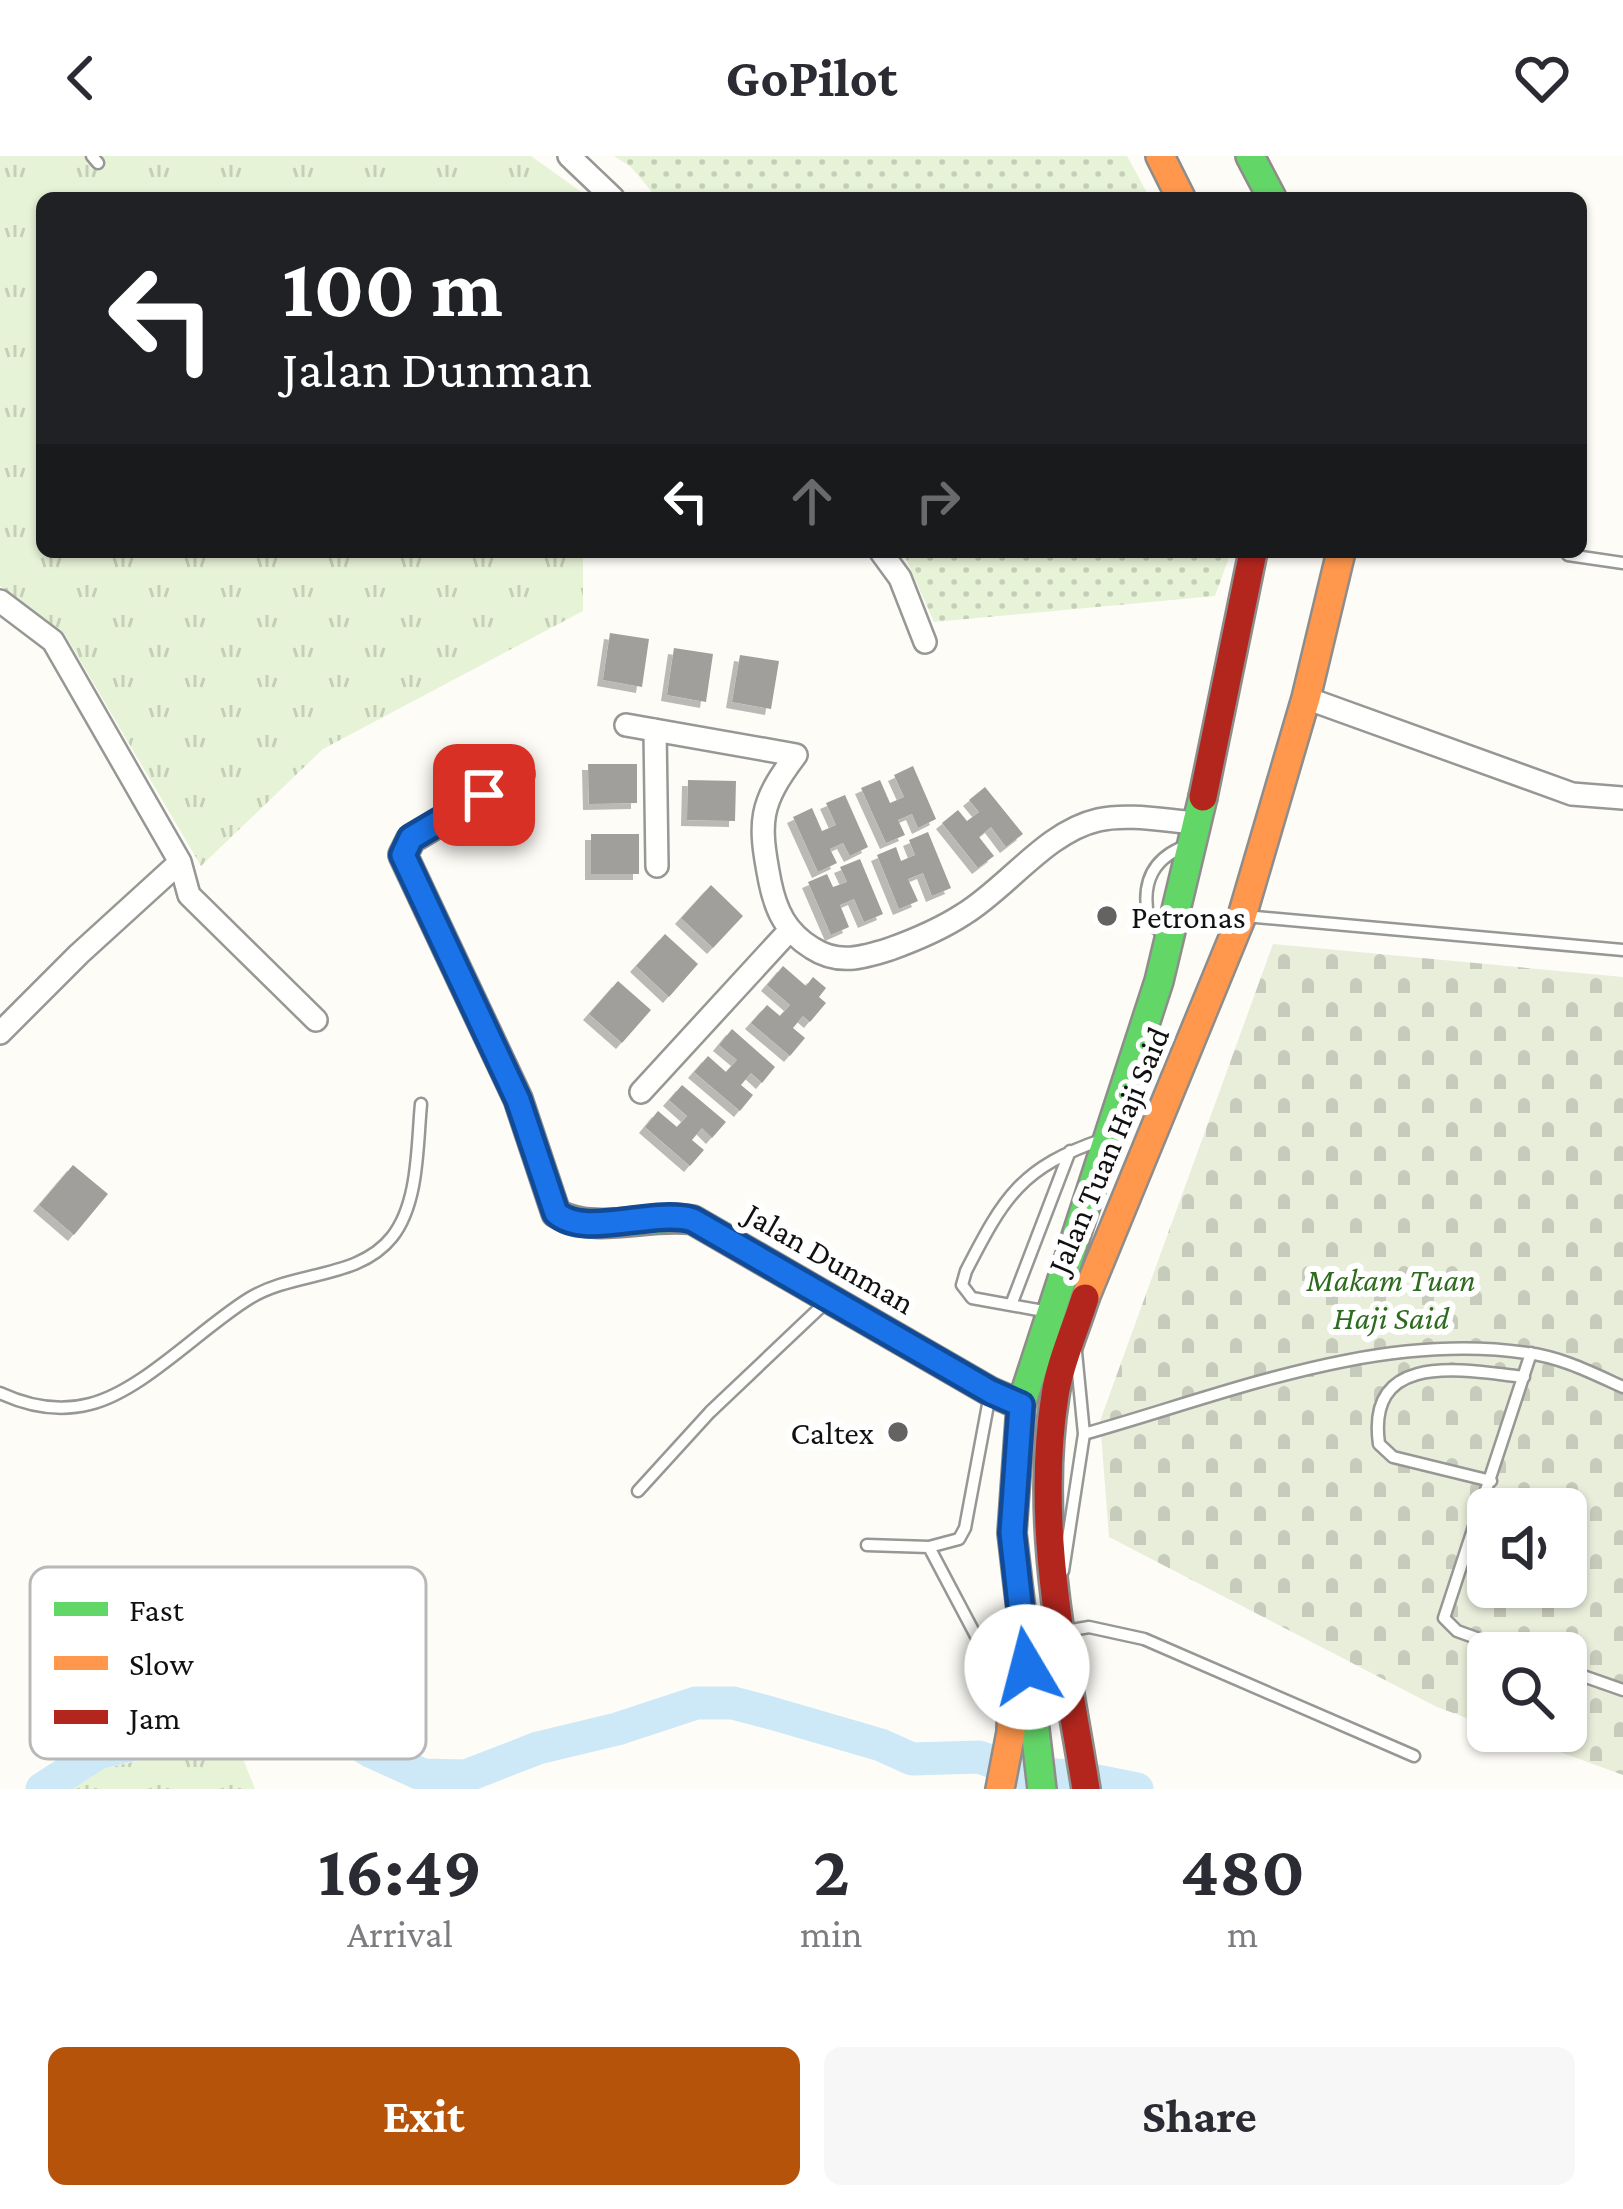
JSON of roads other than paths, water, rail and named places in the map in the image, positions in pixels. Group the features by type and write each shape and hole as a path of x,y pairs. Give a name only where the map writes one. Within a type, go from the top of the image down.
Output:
{"main road":[{"path":"1160,156 1178,192"},
{"path":"1250,156 1269,192"},
{"name":"Jalan Tuan Haji Said","path":"1042,1789 1012,1533 1021,1405 1170,940 1252,558"},
{"name":"Jalan Tuan Haji Said","path":"1086,1789 1058,1618 1046,1505 1055,1392 1073,1331 1242,916 1306,698 1340,558"},
{"name":"Jalan Dunman","path":"520,774 411,838 403,855 518,1100 556,1213 576,1224 674,1214 693,1220 1021,1405"},
{"path":"1000,1789 1007,1753 1015,1586"}],"street":[{"path":"569,156 608,192"},
{"path":"885,558 900,578 925,642"},
{"path":"0,601 53,641 180,862 189,896 316,1020"},
{"path":"1306,698 1572,794 1623,798"},
{"path":"626,725 796,754 770,790 763,820 773,899 788,932 815,951 839,960 862,958 914,940 965,914 1067,833 1099,820 1196,833"},
{"path":"655,730 657,866"},
{"path":"0,1034 180,862"},
{"path":"641,1092 788,932"}],"lane":[{"path":"1587,558 1623,563"},
{"path":"1242,916 1623,950"},
{"path":"0,1394 54,1408 91,1404 123,1390 251,1297 279,1283 344,1268 374,1253 393,1237 406,1210 422,1104"},
{"path":"1048,1312 972,1298 965,1293 966,1271 1007,1196 1070,1150 1109,1137"},
{"path":"1011,1305 1070,1150"},
{"path":"638,1491 710,1412 828,1300"},
{"path":"1073,1331 1084,1434 1058,1618 1144,1639 1414,1756"},
{"path":"1084,1434 1318,1367 1389,1354 1470,1348 1531,1353 1580,1367 1623,1387"},
{"path":"1467,1635 1444,1618 1531,1353"},
{"path":"1389,1354 1397,1380"},
{"path":"1491,1481 1393,1457 1379,1444 1376,1420 1384,1396 1397,1380 1452,1369 1524,1377"},
{"path":"866,1545 929,1547 959,1539 991,1392"},
{"path":"929,1547 985,1653 1012,1672"},
{"path":"1587,1677 1623,1690"}],"waterway":[{"path":"388,1759 423,1775 466,1776 538,1748 696,1703 733,1703 881,1745 912,1759 979,1757 1023,1773 1071,1776 1137,1789"},
{"path":"42,1789 89,1759"}],"place":[{"name":"Petronas","path":"1107,916"},
{"name":"Caltex","path":"898,1432"}],"park label":[{"name":"Makam Tuan Haji Said","path":"1391,1298"}]}
